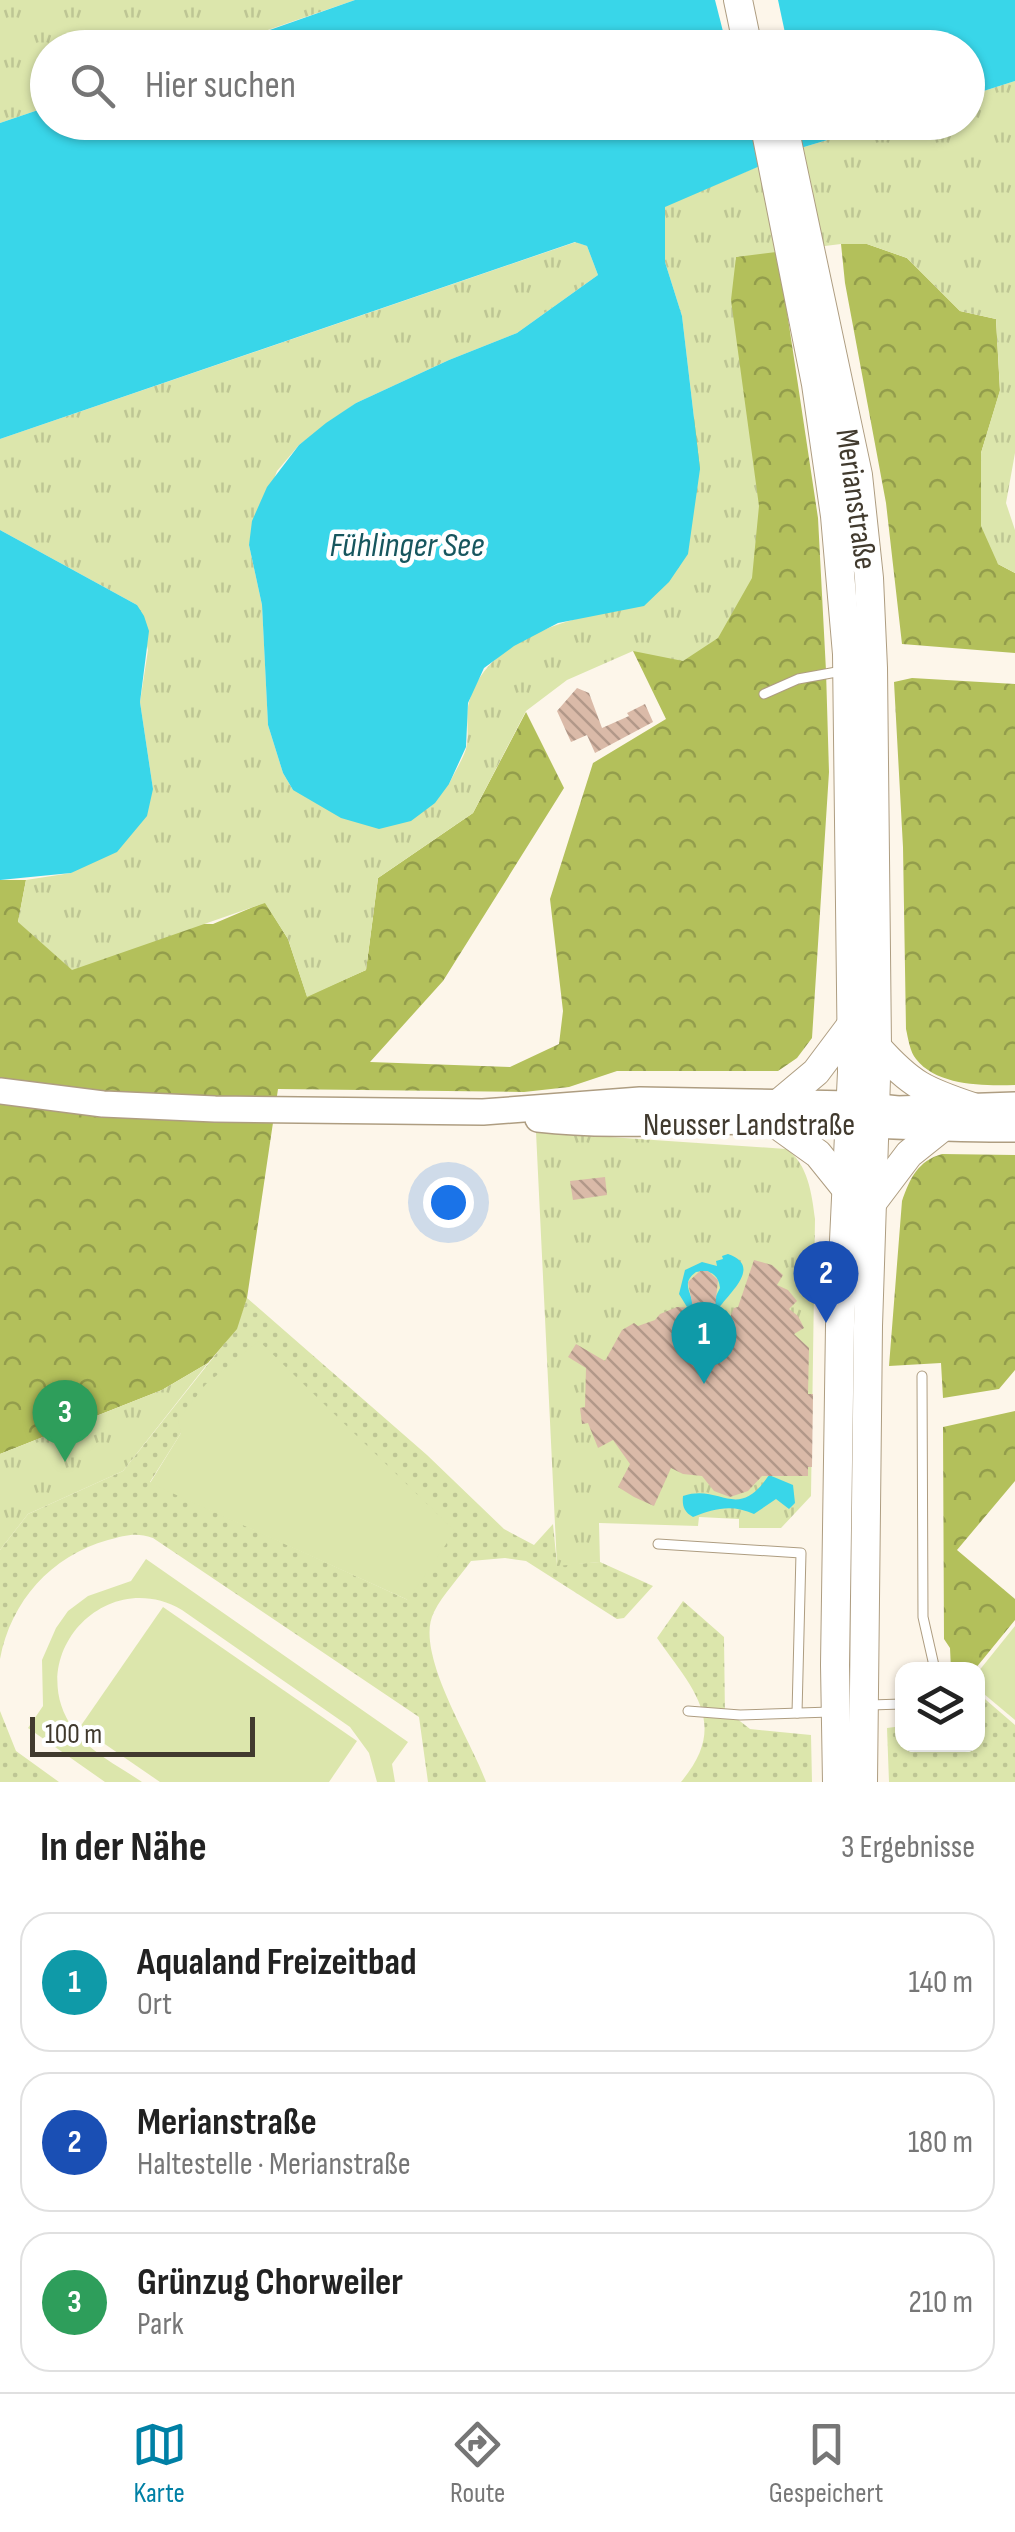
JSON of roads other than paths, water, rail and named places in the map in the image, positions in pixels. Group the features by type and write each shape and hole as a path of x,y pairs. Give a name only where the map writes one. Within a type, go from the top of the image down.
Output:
{"main road":[{"path":"738,0 744,30"},
{"path":"757,0 763,30"},
{"name":"Merianstraße","path":"769,140 807,287"},
{"name":"Merianstraße","path":"786,140 807,287 816,384 860,669 877,1047 862,1114"},
{"name":"Merianstraße","path":"837,1782 850,1708 862,1114 850,1028 860,669"},
{"path":"850,1028 816,1072 775,1112 859,1197 940,1130"},
{"path":"877,1047 904,1077 925,1091 973,1107"},
{"name":"Neusser Landstraße","path":"0,1091 103,1104 215,1110 483,1112 640,1100 775,1112 862,1114 940,1130 1015,1129"},
{"name":"Neusser Landstraße","path":"862,1114 898,1108 1015,1106"},
{"name":"Merianstraße","path":"850,1708 863,1782"}],"lane":[{"path":"764,694 798,679 860,669"},
{"path":"922,1376 924,1617 933,1662"},
{"path":"658,1544 801,1553 797,1713"},
{"path":"688,1711 797,1713 895,1705"}],"water":[{"path":"355,0 1015,0 1015,81 985,91 985,30 269,30"},
{"name":"Fühlinger See","path":"30,113 30,140 827,140 665,207 665,262 682,316 700,469 688,554 669,582 644,606 558,623 514,646 484,668 468,703 466,747 449,784 435,803 411,821 379,829 341,818 293,790 283,773 268,725 262,605 249,545 252,521 267,487 299,445 326,423 356,403 517,333 598,275 587,246 575,242 0,439 0,123"},
{"path":"0,530 137,605 149,631 140,702 153,789 147,816 117,852 71,873 0,880"},
{"path":"728,1254 743,1265 736,1287 719,1308 712,1304 720,1288 718,1279 709,1272 696,1272 688,1284 693,1304 687,1307 679,1294 685,1270 702,1262 717,1266 716,1261"},
{"path":"769,1475 793,1485 795,1503 789,1509 776,1499 754,1514 724,1508 693,1517 684,1508 683,1496 696,1493 728,1499 747,1497"}],"place":[{"name":"Merianstraße","path":"826,1323"},
{"name":"Aqualand Freizeitbad","path":"704,1384"},
{"name":"Grünzug Chorweiler","path":"65,1462"}]}
